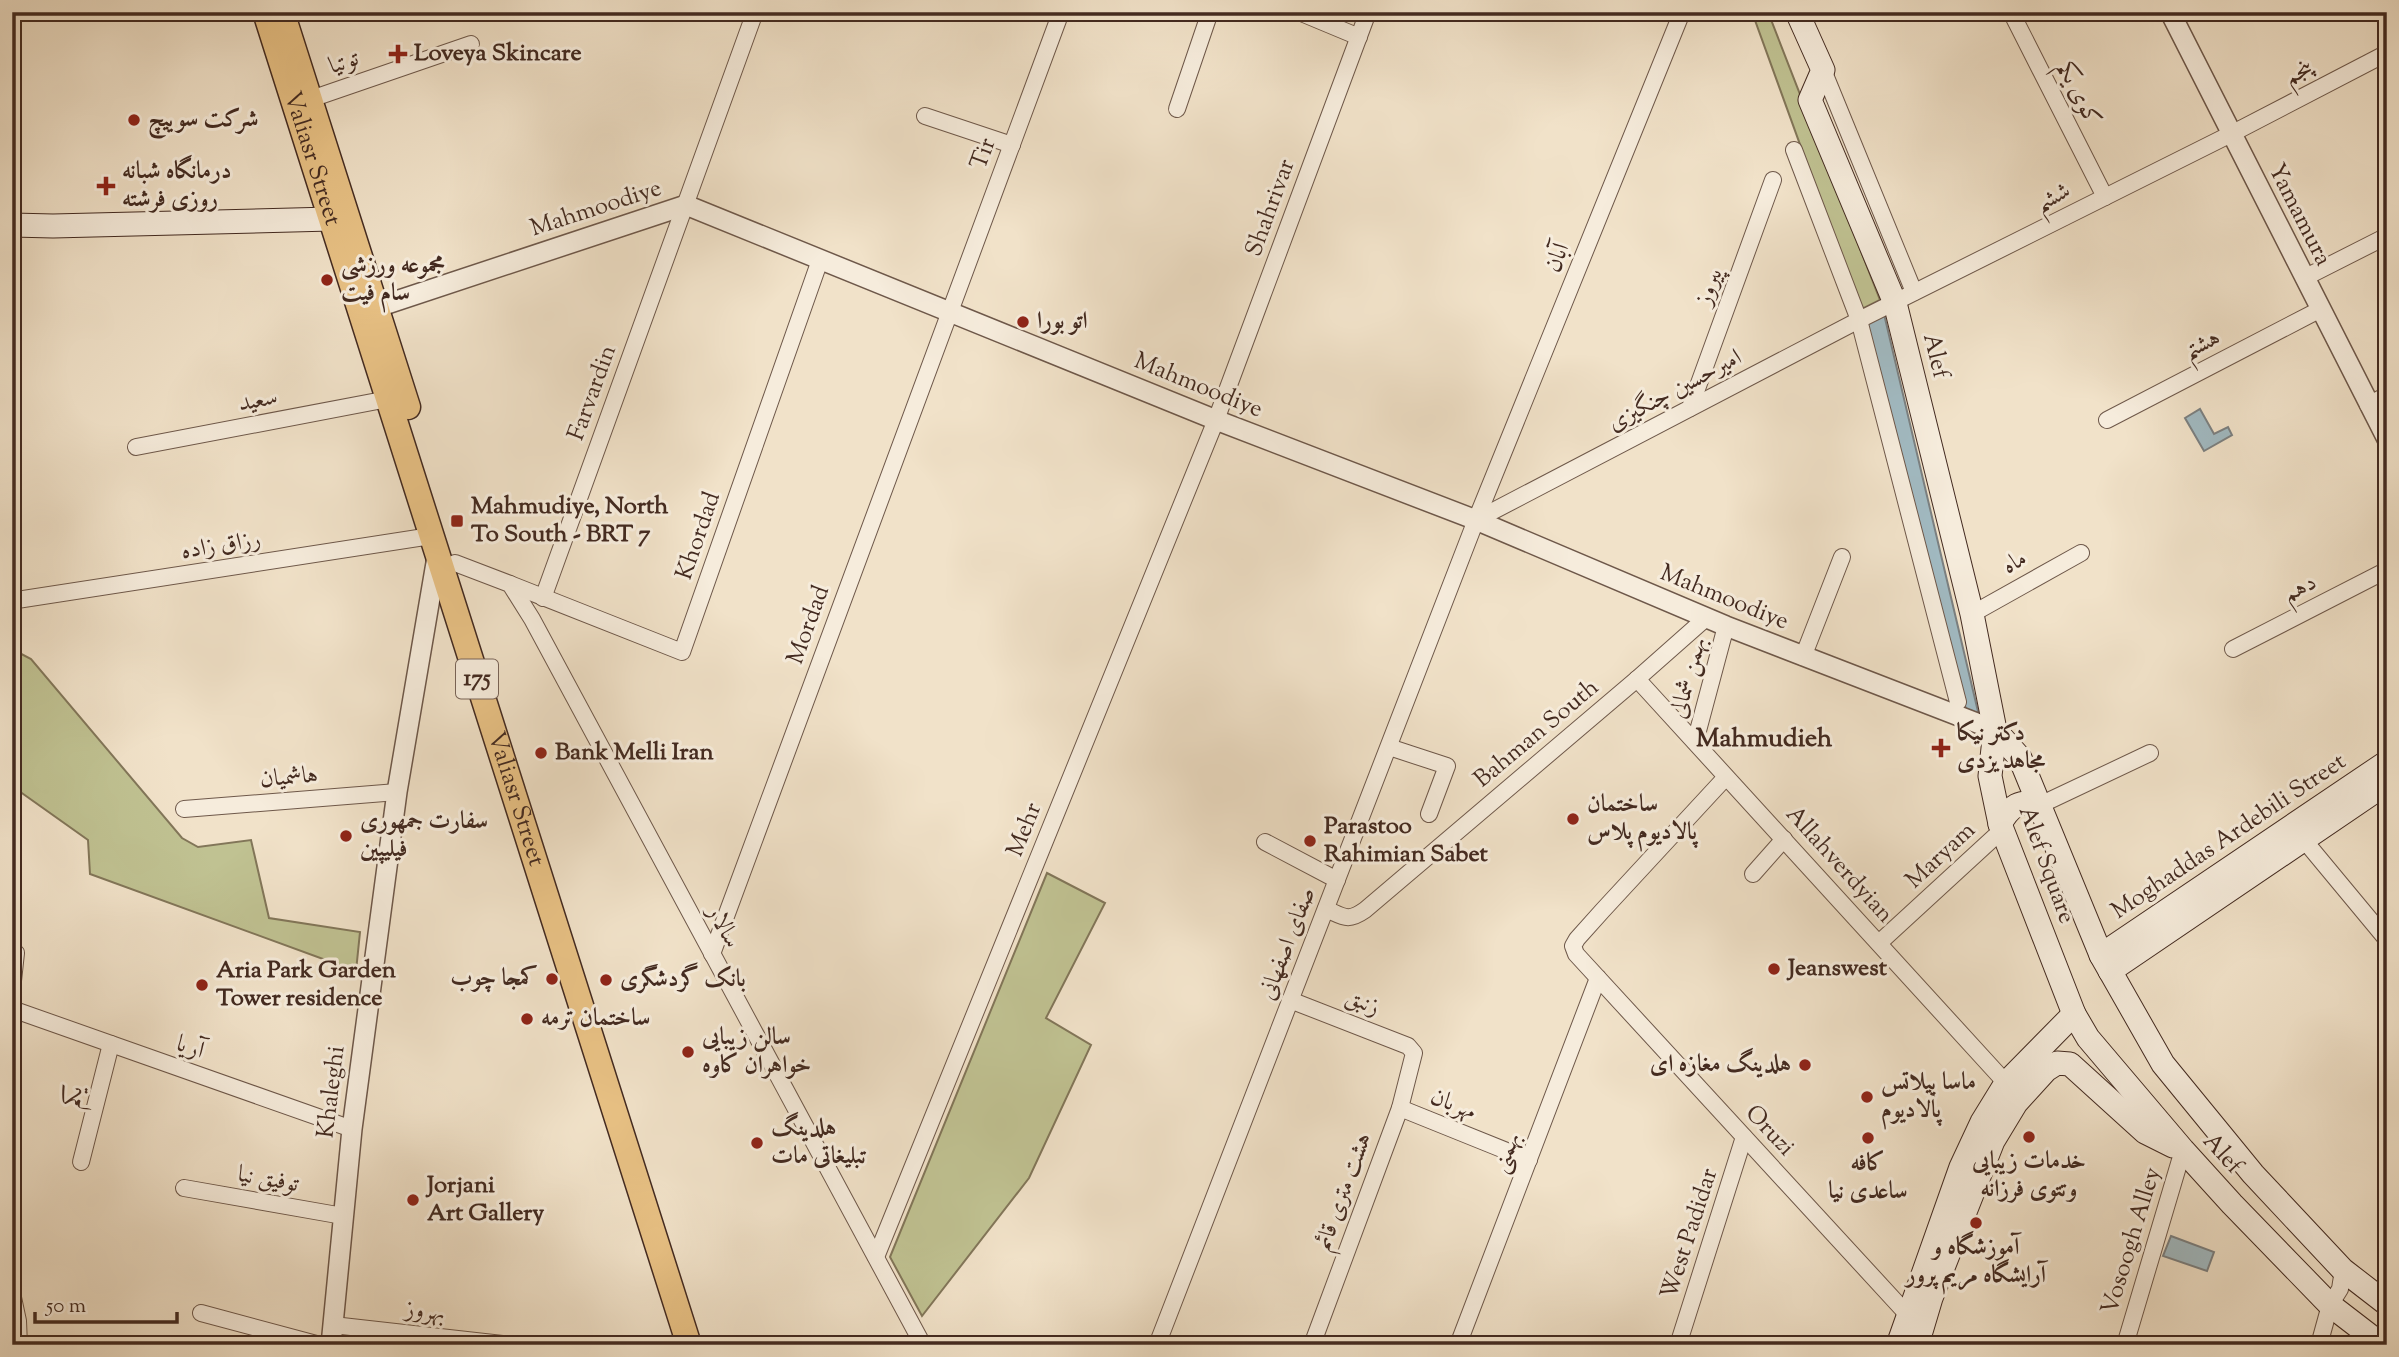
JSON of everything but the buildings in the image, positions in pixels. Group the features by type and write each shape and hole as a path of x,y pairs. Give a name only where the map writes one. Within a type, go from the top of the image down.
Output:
{"main road":[{"name":"Valiasr Street","path":"265,12 388,399 706,1345"},
{"name":"Valiasr Street","path":"282,12 378,307 441,552 689,1345"},
{"name":"Alef","path":"1797,12 1823,70 1810,100 1905,298 1995,730"},
{"path":"12,225 331,219"},
{"name":"Alef Square","path":"1995,730 2020,758 2106,963"},
{"name":"Alef Square","path":"1995,730 1990,776 2001,827 2057,972"},
{"name":"Moghaddas Ardebili Street","path":"2106,963 2387,762"},
{"name":"Moghaddas Ardebili Street","path":"2106,963 2304,840 2387,783"},
{"path":"2001,827 2012,806 2029,802 2040,805"},
{"name":"Alef","path":"2106,963 2164,1064 2253,1174 2343,1270 2387,1304"},
{"name":"Alef","path":"2057,972 2074,1014 2088,1038 2183,1150 2330,1305 2382,1345"},
{"path":"1898,1345 1961,1167 1982,1122 2006,1083 2074,1014"},
{"path":"1916,1345 1931,1298 1993,1141 2016,1103 2046,1070 2057,1063 2070,1064 2145,1132 2183,1150"}],"street":[{"name":"Farvardin","path":"542,598 755,12"},
{"name":"Tir","path":"950,312 1061,12"},
{"path":"1177,109 1210,12"},
{"path":"1299,12 1359,37"},
{"name":"Shahrivar","path":"1216,420 1368,12"},
{"name":"آبان","path":"1476,520 1682,12"},
{"name":"کوی یکم","path":"2011,12 2105,197"},
{"name":"Yamamura","path":"2170,12 2319,310 2387,439"},
{"name":"توتیا","path":"311,99 471,44"},
{"name":"پنجم","path":"2231,134 2387,53"},
{"path":"925,116 1012,145"},
{"name":"ششم","path":"1905,298 2231,134"},
{"path":"1794,150 1859,320 1958,702"},
{"name":"پیروز","path":"1690,408 1773,180"},
{"name":"Mahmoodiye","path":"378,307 686,205 1216,420 1476,520 1803,657 1995,730"},
{"path":"2304,278 2387,236"},
{"name":"Khordad","path":"510,584 682,652 820,260"},
{"name":"امیرحسین چنگیزی","path":"1476,520 1905,298"},
{"name":"هشتم","path":"2106,420 2319,310"},
{"name":"Mordad","path":"712,954 950,312"},
{"path":"2368,405 2387,395"},
{"name":"سعید","path":"136,447 388,399"},
{"name":"Mehr","path":"876,1257 1216,420"},
{"name":"صفای اصفهانی","path":"1157,1345 1476,520"},
{"path":"441,552 510,584"},
{"name":"رزاق زاده","path":"17,600 441,552"},
{"name":"Khaleghi","path":"332,1335 352,1129 397,792 441,552"},
{"name":"ماه","path":"1972,614 2081,553"},
{"path":"1803,657 1842,556"},
{"name":"دهم","path":"2233,649 2387,570"},
{"name":"سالار","path":"510,584 532,619 923,1345"},
{"name":"Bahman South","path":"1326,909 1348,918 1355,917 1706,618"},
{"name":"بهمن شمالی","path":"1695,742 1726,626"},
{"name":"Allahverdyian","path":"1637,679 2006,1083"},
{"path":"1389,747 1447,766 1429,814"},
{"path":"2040,805 2150,753"},
{"path":"1598,978 1576,954 1573,946 1577,939 1727,777"},
{"name":"هاشمیان","path":"184,809 397,792"},
{"name":"Maryam","path":"1880,943 2001,827"},
{"path":"1753,873 1784,839"},
{"path":"2304,840 2387,940"},
{"path":"1265,842 1337,880"},
{"path":"12,951 16,953 12,990"},
{"name":"Oruzi","path":"1598,978 1907,1314"},
{"name":"بهمنی","path":"1460,1344 1598,978"},
{"name":"زنبق","path":"1290,1000 1408,1046 1414,1053"},
{"name":"آریا","path":"12,1009 352,1129"},
{"name":"یکم","path":"81,1162 111,1044"},
{"name":"هشت متری قائم","path":"1312,1345 1400,1108 1414,1053"},
{"name":"مهربان","path":"1400,1108 1529,1160"},
{"name":"West Padidar","path":"1678,1345 1744,1137"},
{"name":"Vosoogh Alley","path":"2125,1345 2183,1150"},
{"name":"توفیق نیا","path":"184,1188 343,1216"},
{"path":"2319,1345 2330,1305 2340,1289 2343,1270"},
{"path":"12,1293 18,1321 19,1345"},
{"path":"201,1313 320,1345"},
{"name":"بهروز","path":"332,1335 512,1345"}],"green space":[{"path":"1752,12 1768,12 1880,300 1860,310"},
{"path":"12,649 31,659 182,838 198,847 251,840 269,918 360,932 356,971 90,874 88,840 12,786"},
{"path":"1047,873 1105,903 1046,1018 1091,1045 1029,1178 922,1316 890,1257"}],"water":[{"path":"1884,314 1980,720 1968,717 1866,324"},
{"path":"2200,409 2214,434 2228,427 2232,435 2204,451 2185,418"},
{"path":"2171,1236 2214,1252 2207,1271 2163,1256"}],"place":[{"name":"Loveya Skincare","path":"398,54"},
{"name":"شرکت سوییچ","path":"134,120"},
{"name":"درمانگاه شبانه روزی فرشته","path":"106,186"},
{"name":"مجموعه ورزشی سام فیت","path":"327,280"},
{"name":"اتو بورا","path":"1023,322"},
{"name":"Mahmudiye, North To South - BRT 7","path":"457,521"},
{"name":"دکتر نیکا مجاهد یزدی","path":"1941,748"},
{"name":"Bank Melli Iran","path":"541,753"},
{"name":"ساختمان پالادیوم پلاس","path":"1573,819"},
{"name":"سفارت جمهوری فیلیپین","path":"346,836"},
{"name":"Parastoo Rahimian Sabet","path":"1310,841"},
{"name":"Jeanswest","path":"1774,969"},
{"name":"کمجا چوب","path":"552,979"},
{"name":"بانک گردشگری","path":"606,980"},
{"name":"Aria Park Garden Tower residence","path":"202,985"},
{"name":"ساختمان ترمه","path":"527,1019"},
{"name":"سالن زیبایی خواهران کاوه","path":"688,1052"},
{"name":"هلدینگ مغازه ای","path":"1805,1065"},
{"name":"ماسا پیلاتس پالادیوم","path":"1867,1097"},
{"name":"خدمات زیبایی وتتوی فرزانه","path":"2029,1137"},
{"name":"کافه ساعدی نیا","path":"1868,1138"},
{"name":"هلدینگ تبلیغاتی مات","path":"757,1143"},
{"name":"Jorjani Art Gallery","path":"413,1200"},
{"name":"آموزشگاه و آرایشگاه مریم پرور","path":"1976,1223"}],"district":[{"name":"Mahmudieh","path":"1764,739"}]}
